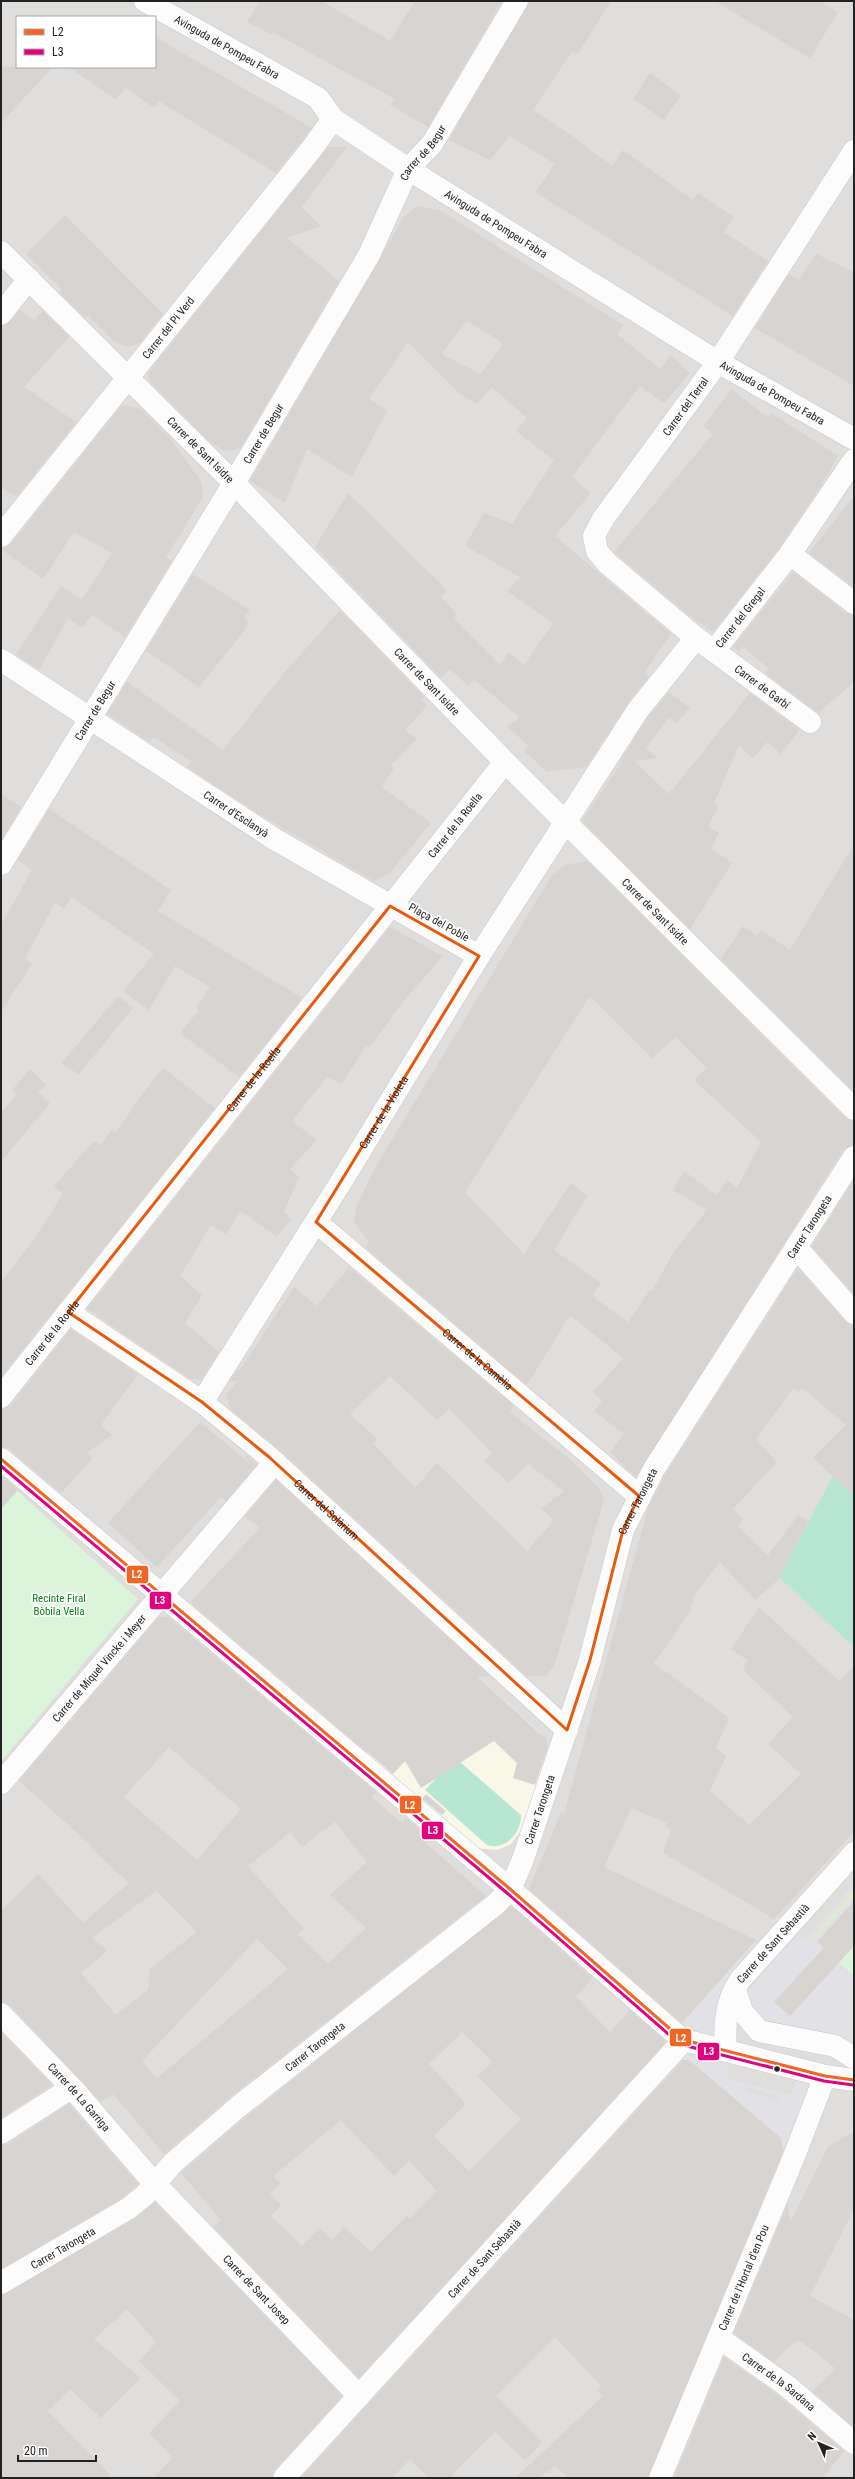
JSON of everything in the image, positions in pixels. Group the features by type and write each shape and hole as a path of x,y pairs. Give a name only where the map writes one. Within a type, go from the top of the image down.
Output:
{"street":[{"name":"Avinguda de Pompeu Fabra","path":"144,1 318,98 333,119 408,169 718,362 854,440"},
{"name":"Carrer de Begur","path":"1,864 234,483 369,254 408,169 432,144 517,1"},
{"name":"Carrer del Pi Verd","path":"1,536 333,119"},
{"name":"Carrer del Terral","path":"696,638 607,563 597,551 594,536 604,519 718,362 854,151"},
{"name":"Carrer de Sant Isidre","path":"1,252 234,483 505,770 566,822 854,1109"},
{"path":"1,314 29,279"},
{"name":"Carrer del Gregal","path":"696,638 714,651 790,554 854,460"},
{"path":"790,554 854,603"},
{"path":"566,822 638,710 696,638"},
{"name":"Carrer de Garbí","path":"714,651 810,722"},
{"name":"Carrer d'Esclanyà","path":"1,660 90,720 276,840 478,956"},
{"name":"Plaça del Poble","path":"505,770 546,819 548,835 476,943 405,904 505,770"},
{"name":"Carrer de la Roella","path":"1,1397 390,906 505,770"},
{"name":"Carrer de la Violeta","path":"202,1402 316,1222 478,956 566,822"},
{"name":"Carrer Tarongeta","path":"1,2283 130,2208 145,2195 154,2182 173,2163 238,2107 496,1904 510,1889 522,1862 590,1660 623,1530 639,1496 854,1157"},
{"name":"Carrer de la Camèlia","path":"316,1222 639,1496"},
{"path":"796,1248 854,1313"},
{"name":"Carrer del Solàrium","path":"68,1312 202,1402 275,1462 566,1730"},
{"path":"1,1459 161,1596 510,1889 600,1970 684,2040 733,2051 825,2076 854,2080"},
{"name":"Carrer de Miquel Vincke i Meyer","path":"1,1783 275,1462"},
{"name":"Carrer de Sant Sebastià","path":"733,2051 726,2016 734,1990 746,1972 854,1853"},
{"path":"734,1990 742,2012 759,2031 835,2046 854,2058"},
{"name":"Carrer de La Garriga","path":"1,2014 71,2088 154,2182"},
{"path":"733,2051 764,2032"},
{"name":"Carrer de Sant Sebastià","path":"284,2478 684,2040"},
{"name":"Carrer de l'Hortal d'en Pou","path":"660,2478 793,2159 825,2076"},
{"path":"1,2133 71,2088"},
{"name":"Carrer de Sant Josep","path":"154,2182 359,2396"},
{"name":"Carrer de la Sardana","path":"719,2338 787,2386 854,2443"}],"highlighted area":[{"path":"390,906 479,956 316,1222 639,1496 623,1530 590,1660 567,1730 269,1457 202,1402 68,1312"}],"shaded area":[{"path":"1,1 854,1 854,2478 1,2478"},
{"path":"461,1661 540,1733 548,1745 522,1830 510,1845 497,1850 476,1848 365,1755"},
{"path":"854,1885 854,1890 811,1939 813,1941 854,1896 854,1901 817,1942 823,1948 774,2002 790,2016 839,1963 854,1978 854,2043 757,2020 745,1994 773,1962 767,1956 791,1929 804,1939"},
{"path":"741,1956 748,1963 718,2039 690,2032 665,2014 668,2011 682,2023"},
{"path":"686,2052 729,2062 727,2078 790,2095 798,2078 812,2082 786,2153 783,2152 781,2138 690,2061 681,2060 678,2056","holes":["747,2087 779,2097 776,2100 744,2091"]}],"green space":[{"path":"833,1476 854,1496 854,1647 779,1577"},
{"name":"Recinte Firal Bòbila Vella","path":"17,1491 138,1599 1,1761 1,1509"},
{"path":"452,1762 460,1762 521,1815 519,1828 506,1843 494,1846 487,1845 425,1790"},
{"path":"854,1890 854,1896 813,1941 811,1939"},
{"path":"854,1940 854,1976 839,1963"}],"building":[{"path":"260,1 322,1 390,41 415,1 502,1 428,127 390,105 395,99 272,32 271,34 247,22"},
{"path":"529,1 611,1 578,54 572,51 533,110 574,137 612,166 623,150 693,200 698,193 734,217 724,232 768,261 733,316 535,192 555,164 509,136 490,160 449,140"},
{"path":"715,1 819,1 838,12 810,58"},
{"path":"156,38 312,128 276,173 159,101 154,108 126,88 115,99 70,68 156,68"},
{"path":"1,67 52,68 1,123"},
{"path":"650,73 681,95 664,120 633,99"},
{"path":"328,147 347,147 302,207 321,226 287,238 339,281 240,449 225,451 210,442 151,383 148,373"},
{"path":"417,206 441,211 623,325 617,334 660,369 671,355 690,373 664,403 640,386 572,477 591,493 555,536 671,634 644,673 649,677 628,703 586,767 547,772 525,752 528,745 507,727 520,717 474,680 468,686 450,669 441,678 315,547 348,493 447,590 441,597 457,614 454,619 500,665 509,652 524,665 553,623 507,591 520,577 465,546 484,513 512,524 554,460 516,431 527,418 492,387 477,404 460,394 408,342 369,399 387,410 352,477 307,449 285,503 250,481 404,217","holes":["467,321 503,343 481,374 441,354"]},
{"path":"65,215 163,314 140,343 128,347 115,342 88,315 86,318 59,292 62,289 26,254"},
{"path":"816,254 854,272 854,386 755,328 789,274 799,280"},
{"path":"20,310 34,320 43,311 69,337 24,387 76,422 16,497 1,487 1,326 10,322"},
{"path":"732,389 768,418 771,413 838,456 822,484 780,547 713,632 686,613 614,552 713,434 703,426"},
{"path":"122,405 141,409 169,437 201,481 203,489 202,499 166,557 172,561 125,637 92,615 82,628 68,618 39,670 16,654 61,586 82,599 112,553 74,532 43,579 1,549 11,544"},
{"path":"854,496 854,587 809,553"},
{"path":"793,572 846,613 854,615 854,682 818,713 765,673 769,669 743,647 739,651 733,647"},
{"path":"193,574 250,610 244,617 248,621 245,630 199,687 146,651"},
{"path":"340,610 424,697 421,700 427,706 405,730 417,739 390,766 394,768 382,787 431,823 389,874 374,881 259,814 187,767 191,761 153,737 150,742 107,714 127,682 223,750 284,673"},
{"path":"669,692 690,708 677,723 669,718 646,748 657,758 634,761 669,794 750,693 799,730 781,754 767,742 753,758 739,746 714,803 719,806 708,826 719,833 711,848 732,863 690,929 584,823 583,819 622,762 619,763 648,717"},
{"path":"1,794 21,807 1,840"},
{"path":"49,809 171,890 158,911 302,998 239,1077 180,1033 199,1010 196,1008 210,987 175,966 149,1010 123,991 154,954 71,897 64,909 55,903 25,958 32,964 1,1011 1,925 32,870 18,860"},
{"path":"854,844 854,1091 721,959 743,926 757,936 761,930 790,950"},
{"path":"587,861 845,1118 854,1121 854,1145 843,1150 636,1477 610,1452 624,1434 594,1411 602,1401 593,1392 623,1358 570,1315 527,1385 365,1247 369,1242 354,1221 357,1205 376,1166 551,877 565,865","holes":["590,996 652,1058 676,1037 707,1068 694,1080 761,1142 737,1188 727,1180 716,1195 684,1171 673,1190 707,1210 673,1253 652,1291 650,1290 628,1322 592,1296 601,1283 554,1250 587,1196 571,1183 524,1254 465,1192"]},
{"path":"390,927 443,956 401,1004 370,1047 366,1046 342,1084 327,1077 292,1121 317,1140 290,1169 299,1177 284,1212 291,1219 277,1237 241,1211 226,1234 211,1225 180,1276 202,1295 185,1323 219,1352 201,1380 190,1379 87,1309"},
{"path":"118,996 133,1008 79,1074 61,1064"},
{"path":"163,1068 215,1108 1,1377 1,1282 35,1238 63,1194 54,1186 94,1141 101,1145 111,1130 116,1133 140,1097"},
{"path":"30,1069 46,1085 38,1092 50,1103 1,1162 1,1113 17,1094 12,1090"},
{"path":"854,1180 854,1294 812,1246"},
{"path":"349,1267 514,1406 510,1412 573,1462 598,1487 604,1500 554,1667 545,1676 527,1676 283,1453 231,1410 226,1394 238,1381 230,1381 238,1369 240,1370 294,1287 317,1306","holes":["390,1376 437,1420 449,1409 492,1453 484,1461 509,1482 528,1464 564,1491 541,1509 554,1520 527,1551 437,1463 415,1488 373,1443 377,1439 350,1414"]},
{"path":"798,1268 845,1321 854,1325 854,1496 813,1458 846,1425 802,1388 798,1392 793,1388 756,1440 777,1462 733,1509 743,1520 737,1526 768,1555 798,1515 808,1521 778,1580 755,1600 720,1562 691,1599 695,1601 690,1607 692,1609 654,1663 729,1718 716,1748 726,1756 710,1791 749,1825 801,1774 768,1744 793,1717 743,1670 747,1660 731,1649 759,1607 839,1681 854,1665 854,1832 774,1919 663,1853 671,1830 665,1827 667,1823 631,1808 604,1867 756,1940 682,2023 529,1889 562,1810 563,1818 648,1508 665,1475"},
{"path":"71,1329 138,1374 101,1425 112,1435 87,1453 93,1458 61,1493 9,1449 1,1447 1,1409 11,1405"},
{"path":"200,1422 248,1462 245,1454 257,1464 226,1501 221,1497 157,1567 108,1523"},
{"path":"1,1475 18,1490 1,1509"},
{"path":"276,1480 490,1676 478,1677 545,1738 548,1746 535,1785 513,1778 517,1763 494,1741 421,1788 405,1761 393,1774 190,1602 260,1528 245,1516"},
{"path":"159,1617 168,1617 376,1792 371,1797 402,1823 406,1818 426,1835 422,1840 486,1896 230,2097 164,2154 113,2094 101,2102 10,2005 1,2002 1,1911 38,1874 83,1923 129,1883 91,1848 93,1847 19,1781","holes":["169,1747 241,1809 197,1860 124,1797","335,1822 367,1862 330,1895 366,1928 328,1963 297,1934 304,1929 248,1866 290,1832 302,1847","156,1891 197,1932 150,1968 148,1990 116,2015 81,1973 107,1951 92,1938","257,1939 288,1969 157,2078 142,2061"]},
{"path":"426,1794 446,1811 442,1815 422,1799"},
{"path":"854,1901 854,1946 790,2016 774,2002 824,1948 817,1942"},
{"path":"511,1906 592,1978 576,1997 610,2032 630,2010 666,2042 359,2378 214,2227 221,2220 181,2173 246,2117","holes":["462,2032 493,2062 477,2076 521,2119 469,2171 434,2136 466,2104 429,2064","341,2120 394,2176 409,2161 437,2191 409,2219 407,2216 371,2252 344,2227 332,2240 319,2228 302,2246 271,2216 281,2205 270,2194 280,2183 273,2176"]},
{"path":"1,2032 52,2085 1,2118"},
{"path":"683,2060 689,2060 781,2138 783,2151 648,2478 568,2478 555,2466 538,2478 515,2478 603,2396 597,2390 601,2386 555,2337 496,2396 542,2442 525,2461 495,2432 449,2478 429,2478 410,2459 392,2478 301,2478"},
{"path":"69,2104 138,2184 122,2198 1,2269 1,2145 8,2144"},
{"path":"854,2131 854,2209 810,2296 854,2320 854,2427 812,2391 836,2369 799,2340 784,2351 774,2362 734,2333 788,2203 790,2223 828,2147"},
{"path":"155,2202 342,2396 275,2470 272,2478 153,2478 173,2458 149,2433 180,2401 139,2361 156,2342 127,2309 94,2339 141,2378 101,2418 70,2389 48,2411 113,2478 1,2478 1,2295 135,2219"},
{"path":"724,2357 780,2397 844,2451 823,2478 674,2478"}],"transit line":[{"name":"L2","path":"1,1459 510,1889 677,2035 684,2040 825,2076 854,2080"},
{"name":"L3","path":"1,1466 507,1893 674,2039 683,2045 824,2081 853,2085"}]}
